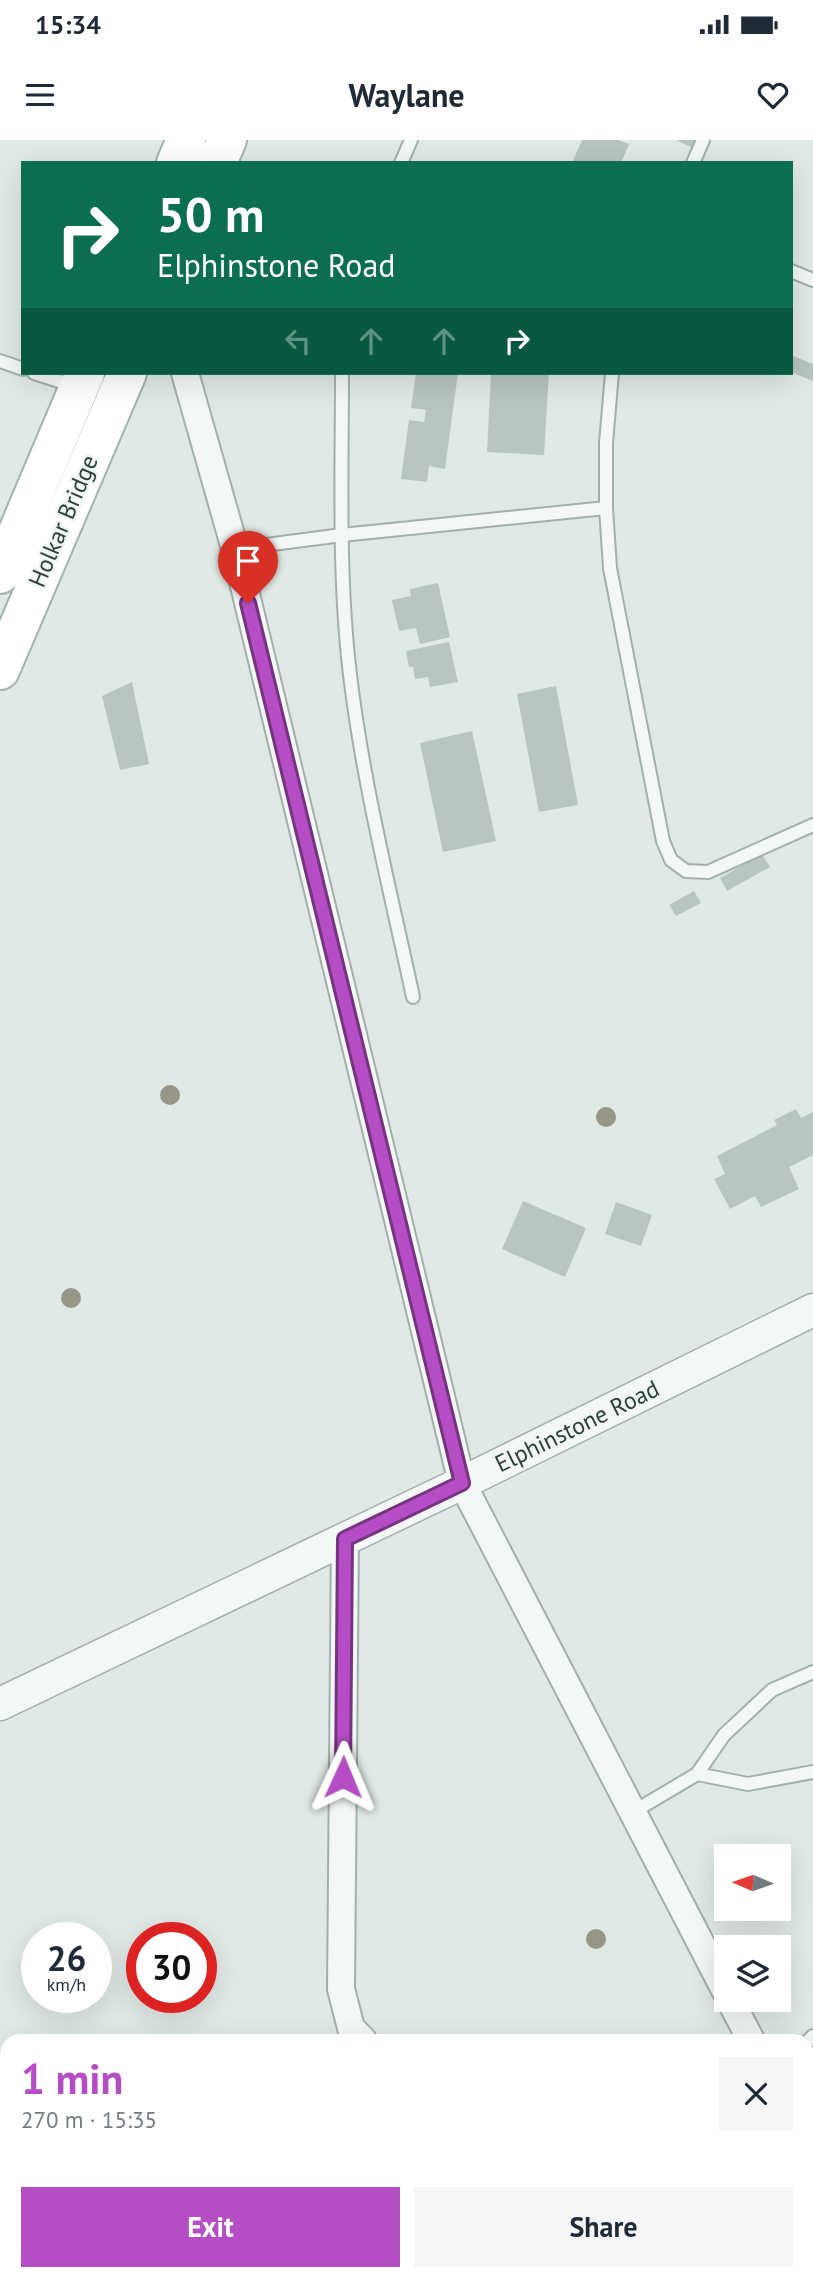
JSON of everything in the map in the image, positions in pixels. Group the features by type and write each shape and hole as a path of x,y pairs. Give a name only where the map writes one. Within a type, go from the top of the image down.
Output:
{"main road":[{"path":"177,161 186,140"},
{"path":"218,161 227,140"},
{"name":"Holkar Bridge","path":"0,670 126,375"},
{"path":"0,574 82,380"}],"street":[{"path":"186,375 235,549 462,1483 714,1969"},
{"name":"Elphinstone Road","path":"0,1704 462,1483 813,1310"},
{"path":"345,1539 341,1989 351,2028 357,2034"},
{"path":"736,2012 748,2034"}],"lane":[{"path":"402,161 411,140"},
{"path":"694,161 703,140"},
{"path":"793,272 813,280"},
{"path":"0,362 21,368"},
{"path":"48,375 82,380"},
{"path":"342,375 342,535 350,673 364,765 413,997"},
{"path":"612,375 606,443 610,568 663,841 671,860 686,871 708,872 813,825"},
{"path":"235,549 342,535 606,508"},
{"path":"633,1812 697,1774 724,1735 772,1689 813,1672"},
{"path":"697,1774 748,1784 813,1772"}],"building":[{"path":"582,140 619,140 629,144 622,161 573,161"},
{"path":"676,140 698,140 693,148"},
{"path":"793,356 813,364 813,381 793,373"},
{"path":"416,375 458,375 445,469 429,466 427,482 401,479 409,420 424,422 426,410 411,408"},
{"path":"491,375 549,375 544,455 487,452"},
{"path":"438,583 450,637 420,644 416,628 399,631 392,600 411,596 410,589"},
{"path":"449,642 458,682 430,687 428,677 415,679 406,651"},
{"path":"132,682 149,764 120,770 102,696"},
{"path":"556,686 578,805 539,812 517,694"},
{"path":"472,731 496,841 443,852 420,743"},
{"path":"762,854 770,867 727,891 720,878"},
{"path":"694,891 701,903 676,916 669,905"},
{"path":"796,1109 801,1118 813,1112 813,1155 789,1167 799,1189 761,1207 755,1196 730,1209 714,1179 725,1174 717,1156 777,1125 774,1120"},
{"path":"523,1201 586,1228 565,1277 502,1249"},
{"path":"616,1202 652,1215 641,1246 605,1234"}],"route":[{"path":"248,603 462,1483 345,1539 343,1777"}]}
